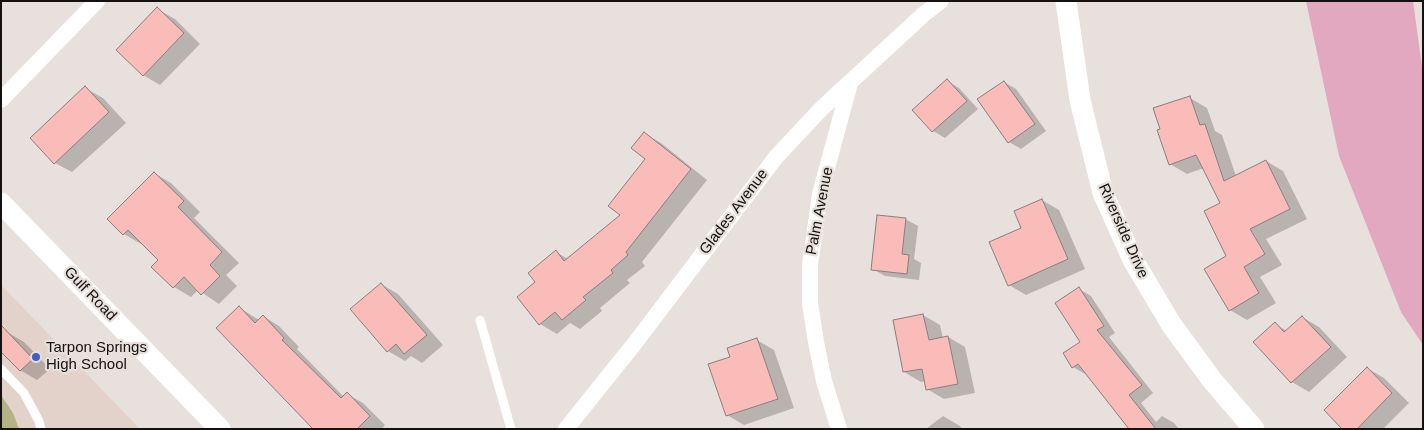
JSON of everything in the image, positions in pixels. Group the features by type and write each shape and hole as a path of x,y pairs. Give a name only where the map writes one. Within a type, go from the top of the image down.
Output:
{"street":[{"path":"1,100 97,1"},
{"name":"Glades Avenue","path":"566,429 635,343 776,157 822,108 924,14 941,1"},
{"name":"Riverside Drive","path":"1066,1 1080,100 1102,193 1133,260 1171,324 1212,380 1254,429"},
{"name":"Palm Avenue","path":"839,429 824,381 816,342 810,303 810,265 820,194 850,83"},
{"name":"Gulf Road","path":"3,208 220,429"}],"lane":[{"path":"480,320 511,429"},
{"path":"1,369 24,393 39,420 41,429"}],"shaded area":[{"path":"1306,1 1413,1 1423,74 1423,345 1401,312 1339,156"},
{"name":"Tarpon Springs High School","path":"1,285 140,429 1,429"},
{"path":"1,395 13,413 19,429 1,429"}],"building":[{"path":"157,7 184,33 143,76 116,50"},
{"path":"947,79 967,101 932,132 912,110"},
{"path":"1004,81 1035,124 1008,143 977,99"},
{"path":"85,86 109,112 54,164 30,138"},
{"path":"1190,96 1200,125 1205,124 1224,181 1266,160 1290,209 1250,229 1265,254 1244,267 1259,293 1229,311 1204,269 1226,256 1204,211 1220,203 1196,155 1169,165 1157,130 1160,129 1153,108"},
{"path":"644,132 691,169 626,252 628,255 611,270 613,273 583,297 586,300 562,320 555,312 539,325 517,297 535,282 528,273 556,250 564,261 620,215 608,206 645,159 631,148"},
{"path":"154,172 184,201 178,207 222,252 210,265 220,276 201,295 184,277 173,288 151,267 158,260 128,230 123,235 107,219"},
{"path":"1042,199 1068,259 1008,286 989,242 1021,228 1014,211"},
{"path":"877,215 906,218 902,254 909,255 907,274 871,270"},
{"path":"381,283 427,335 404,354 396,344 387,352 350,309"},
{"path":"1079,287 1104,326 1097,330 1142,385 1129,395 1156,429 1129,429 1078,364 1072,368 1063,353 1080,342 1055,303"},
{"path":"239,306 255,323 263,315 284,338 282,340 341,398 347,392 370,416 357,429 313,429 216,328"},
{"path":"923,314 929,340 948,336 958,384 926,390 922,369 903,372 893,320"},
{"path":"1302,316 1331,347 1291,383 1253,342 1275,322 1284,332"},
{"path":"1,325 33,359 20,371 1,352"},
{"path":"757,338 778,399 726,416 708,364 730,357 727,348"},
{"path":"1367,367 1392,393 1357,429 1342,429 1324,410"}],"place":[{"name":"Tarpon Springs High School","path":"36,357"}]}
